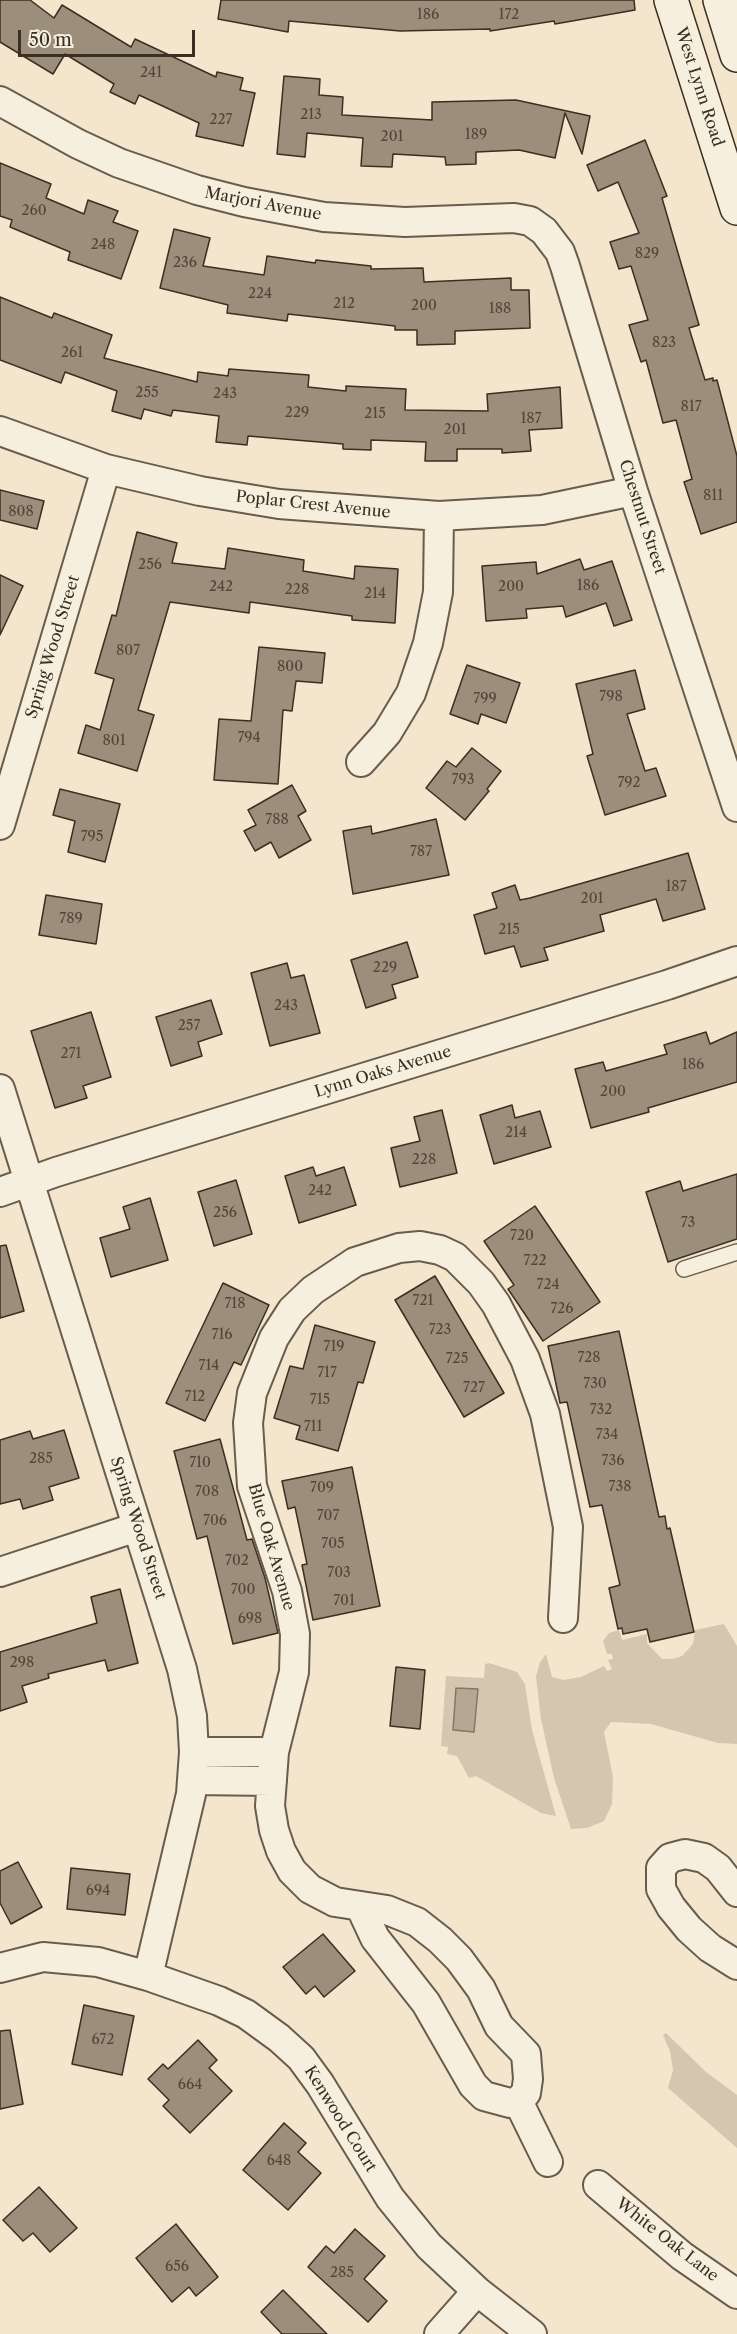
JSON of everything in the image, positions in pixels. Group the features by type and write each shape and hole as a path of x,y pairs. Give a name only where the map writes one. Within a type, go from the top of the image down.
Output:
{"main road":[{"name":"West Lynn Road","path":"671,0 737,207"},
{"path":"720,0 737,54"}],"street":[{"name":"Marjori Avenue","path":"0,101 78,144 120,163 197,190 244,202 324,217 405,222 514,218 530,221 542,230"},
{"name":"Chestnut Street","path":"542,230 560,252 565,266 633,491 737,807"},
{"name":"Poplar Crest Avenue","path":"0,431 106,469 200,491 279,504 439,516 542,510 573,506 633,491"},
{"name":"Spring Wood Street","path":"0,825 106,469"},
{"path":"361,762 387,733 411,693 428,643 438,592 439,516"},
{"name":"Lynn Oaks Avenue","path":"0,1192 28,1181 656,989 737,961"},
{"name":"Spring Wood Street","path":"0,1089 182,1669 192,1716 193,1766 148,1976"},
{"name":"Blue Oak Avenue","path":"518,2101 526,2093 528,2079 526,2054 499,2026 481,1989 459,1959 417,1922 387,1910 335,1902 310,1889 292,1871 281,1851 274,1830 270,1806 274,1752 294,1672 295,1634 287,1591 252,1486 248,1423 252,1393 274,1338 292,1310 313,1290 355,1263 399,1248 420,1246 440,1250 455,1257 481,1283 496,1305 525,1359 545,1414 568,1527 563,1618"},
{"path":"0,1572 137,1527"},
{"path":"193,1766 274,1752"},
{"path":"193,1766 272,1781"},
{"path":"737,1892 718,1868 704,1858 685,1854 670,1858 661,1868 661,1889 671,1907 689,1929 710,1948 737,1965"},
{"path":"360,1906 375,1938 426,2003 473,2085 484,2096 510,2103 518,2101 548,2162"},
{"name":"Kenwood Court","path":"0,1968 43,1957 75,1958 148,1976 219,2001 246,2014 279,2038 301,2058 320,2084 390,2198 429,2246 477,2291 532,2334"},
{"name":"White Oak Lane","path":"598,2185 682,2256 737,2294"},
{"path":"439,2334 477,2291"}],"lane":[{"path":"684,1269 737,1252"}],"shaded area":[{"path":"724,1624 737,1646 737,1744 718,1743 651,1724 611,1722 604,1732 613,1777 612,1804 604,1821 587,1828 571,1829 554,1778 541,1719 536,1677 540,1662 546,1654 552,1677 564,1680 581,1677 604,1666 607,1671 612,1669 608,1660 613,1659 612,1654 607,1654 603,1641 609,1633 619,1630 622,1640 647,1634 647,1643 662,1659 672,1659 682,1656 693,1644 695,1630"},
{"path":"489,1663 517,1672 525,1684 532,1730 556,1816 541,1813 476,1776 469,1778 457,1756 447,1754 448,1747 441,1746 446,1676 484,1678 485,1664"},
{"path":"456,1688 478,1689 474,1732 453,1730"},
{"path":"666,2033 706,2072 737,2095 737,2148 668,2088 673,2070 670,2051 663,2035"}],"building":[{"path":"0,0 30,0 54,18 62,5 131,47 135,39 216,77 217,72 243,78 240,90 255,93 243,146 196,136 199,123 139,95 135,104 110,92 114,84 65,54 53,74 0,42"},
{"path":"221,0 634,0 635,10 555,24 554,21 490,31 490,29 400,31 289,21 288,32 218,19"},
{"path":"284,76 320,79 319,95 343,97 342,115 432,120 432,102 516,100 590,116 582,154 565,113 555,158 519,150 476,152 476,164 446,165 445,157 393,154 392,167 361,166 363,138 307,133 305,157 277,154"},
{"path":"645,140 667,196 662,198 699,325 689,328 705,380 713,378 713,381 717,380 737,456 737,522 701,534 684,482 692,479 676,420 663,423 646,360 641,362 629,325 648,320 631,266 619,269 610,242 639,233 618,182 598,191 587,165"},
{"path":"0,163 51,184 46,198 84,214 88,200 118,211 113,222 138,231 121,279 68,260 70,252 10,227 12,220 0,216"},
{"path":"174,229 210,238 203,266 264,275 267,256 315,263 316,260 371,266 371,269 423,268 424,282 511,278 511,290 529,290 530,328 455,331 455,344 417,345 417,330 395,330 395,326 288,314 287,321 227,313 228,305 160,288"},
{"path":"0,297 52,318 54,313 112,335 104,358 197,382 198,372 228,376 229,369 309,375 308,387 346,391 346,386 406,389 405,410 488,411 487,394 560,387 562,428 529,430 531,451 502,453 502,449 457,449 457,461 425,461 426,442 371,440 371,450 343,449 343,444 248,436 247,445 216,442 219,416 173,410 171,416 144,409 141,419 112,411 117,391 65,372 61,383 0,360"},
{"path":"0,490 44,501 37,529 0,520"},
{"path":"137,532 177,543 172,563 225,569 228,548 304,560 303,571 354,579 355,566 398,569 395,623 352,620 352,616 250,602 249,613 170,602 138,710 154,715 137,771 78,753 86,725 100,730 114,679 95,673 112,615 116,616"},
{"path":"580,559 584,570 612,561 632,620 614,626 606,603 566,617 563,606 526,609 527,618 486,621 482,566 536,562 537,574"},
{"path":"0,575 23,586 0,635"},
{"path":"259,647 325,653 322,683 296,681 292,711 283,710 278,784 214,780 219,719 251,721"},
{"path":"467,665 520,683 506,723 481,714 478,724 450,714"},
{"path":"635,670 645,709 627,714 645,771 656,768 666,796 605,815 587,756 593,754 576,684"},
{"path":"472,748 501,771 487,789 489,791 465,820 426,788 447,761 456,767"},
{"path":"292,785 306,811 298,816 311,840 279,858 271,842 255,851 244,831 256,825 248,810"},
{"path":"60,789 120,804 105,862 68,852 75,821 53,815"},
{"path":"436,819 449,875 353,894 343,831 371,826 372,834"},
{"path":"688,853 705,909 663,921 656,899 600,915 604,931 544,948 548,960 521,967 514,946 485,954 474,915 497,908 492,893 515,885 520,900 530,898"},
{"path":"46,895 102,904 96,944 39,935"},
{"path":"407,942 418,977 392,985 396,998 366,1008 351,960"},
{"path":"287,963 291,978 304,975 320,1033 270,1046 251,973"},
{"path":"211,1000 222,1034 198,1042 202,1056 171,1066 156,1017"},
{"path":"91,1012 111,1077 83,1086 87,1098 55,1108 31,1031"},
{"path":"706,1032 710,1044 737,1032 737,1082 648,1108 649,1112 591,1128 575,1069 603,1062 606,1071 667,1054 664,1045"},
{"path":"512,1105 515,1118 540,1111 551,1147 494,1164 480,1115"},
{"path":"442,1110 457,1173 400,1187 391,1148 420,1141 414,1117"},
{"path":"313,1167 316,1176 344,1167 356,1205 299,1223 285,1176"},
{"path":"737,1174 737,1239 668,1262 646,1192 680,1181 683,1191"},
{"path":"236,1180 252,1234 214,1246 198,1192"},
{"path":"150,1198 168,1260 111,1277 100,1238 130,1229 123,1207"},
{"path":"535,1206 600,1302 543,1341 508,1289 514,1285 484,1241"},
{"path":"6,1245 24,1311 0,1318 0,1246"},
{"path":"435,1276 504,1393 464,1417 395,1300"},
{"path":"223,1283 269,1305 241,1365 234,1362 205,1421 166,1403"},
{"path":"315,1325 375,1342 363,1383 358,1382 338,1451 296,1439 300,1426 274,1418 290,1366 303,1369"},
{"path":"619,1331 659,1517 665,1516 667,1529 670,1528 694,1632 650,1642 647,1629 623,1634 622,1628 618,1629 609,1588 620,1585 602,1505 590,1507 567,1402 560,1403 548,1346"},
{"path":"64,1430 79,1478 49,1487 53,1500 23,1509 20,1499 0,1504 0,1440 30,1431 33,1439"},
{"path":"220,1439 247,1540 252,1539 265,1578 278,1633 233,1644 207,1536 197,1539 174,1451"},
{"path":"352,1467 380,1606 313,1620 302,1565 307,1564 295,1507 288,1509 282,1481"},
{"path":"120,1589 138,1663 108,1671 105,1660 48,1674 49,1678 22,1686 27,1702 0,1711 0,1652 97,1623 91,1597"},
{"path":"396,1667 425,1670 420,1729 390,1726"},
{"path":"18,1862 42,1907 11,1924 0,1903 0,1871"},
{"path":"71,1868 130,1874 125,1915 67,1909"},
{"path":"323,1934 355,1971 324,1997 315,1986 306,1994 283,1967"},
{"path":"84,2005 134,2016 122,2075 72,2064"},
{"path":"10,2030 23,2104 0,2109 0,2031"},
{"path":"198,2040 217,2060 209,2068 232,2091 190,2133 163,2106 169,2100 148,2079 163,2064 168,2069"},
{"path":"284,2123 306,2143 298,2152 321,2173 288,2210 243,2170"},
{"path":"39,2187 77,2228 50,2252 33,2233 23,2241 3,2220"},
{"path":"176,2224 218,2277 196,2296 189,2287 172,2302 136,2258"},
{"path":"355,2229 385,2256 364,2279 387,2301 368,2322 308,2267 326,2246 334,2253"},
{"path":"283,2290 327,2334 282,2334 261,2312"}]}
